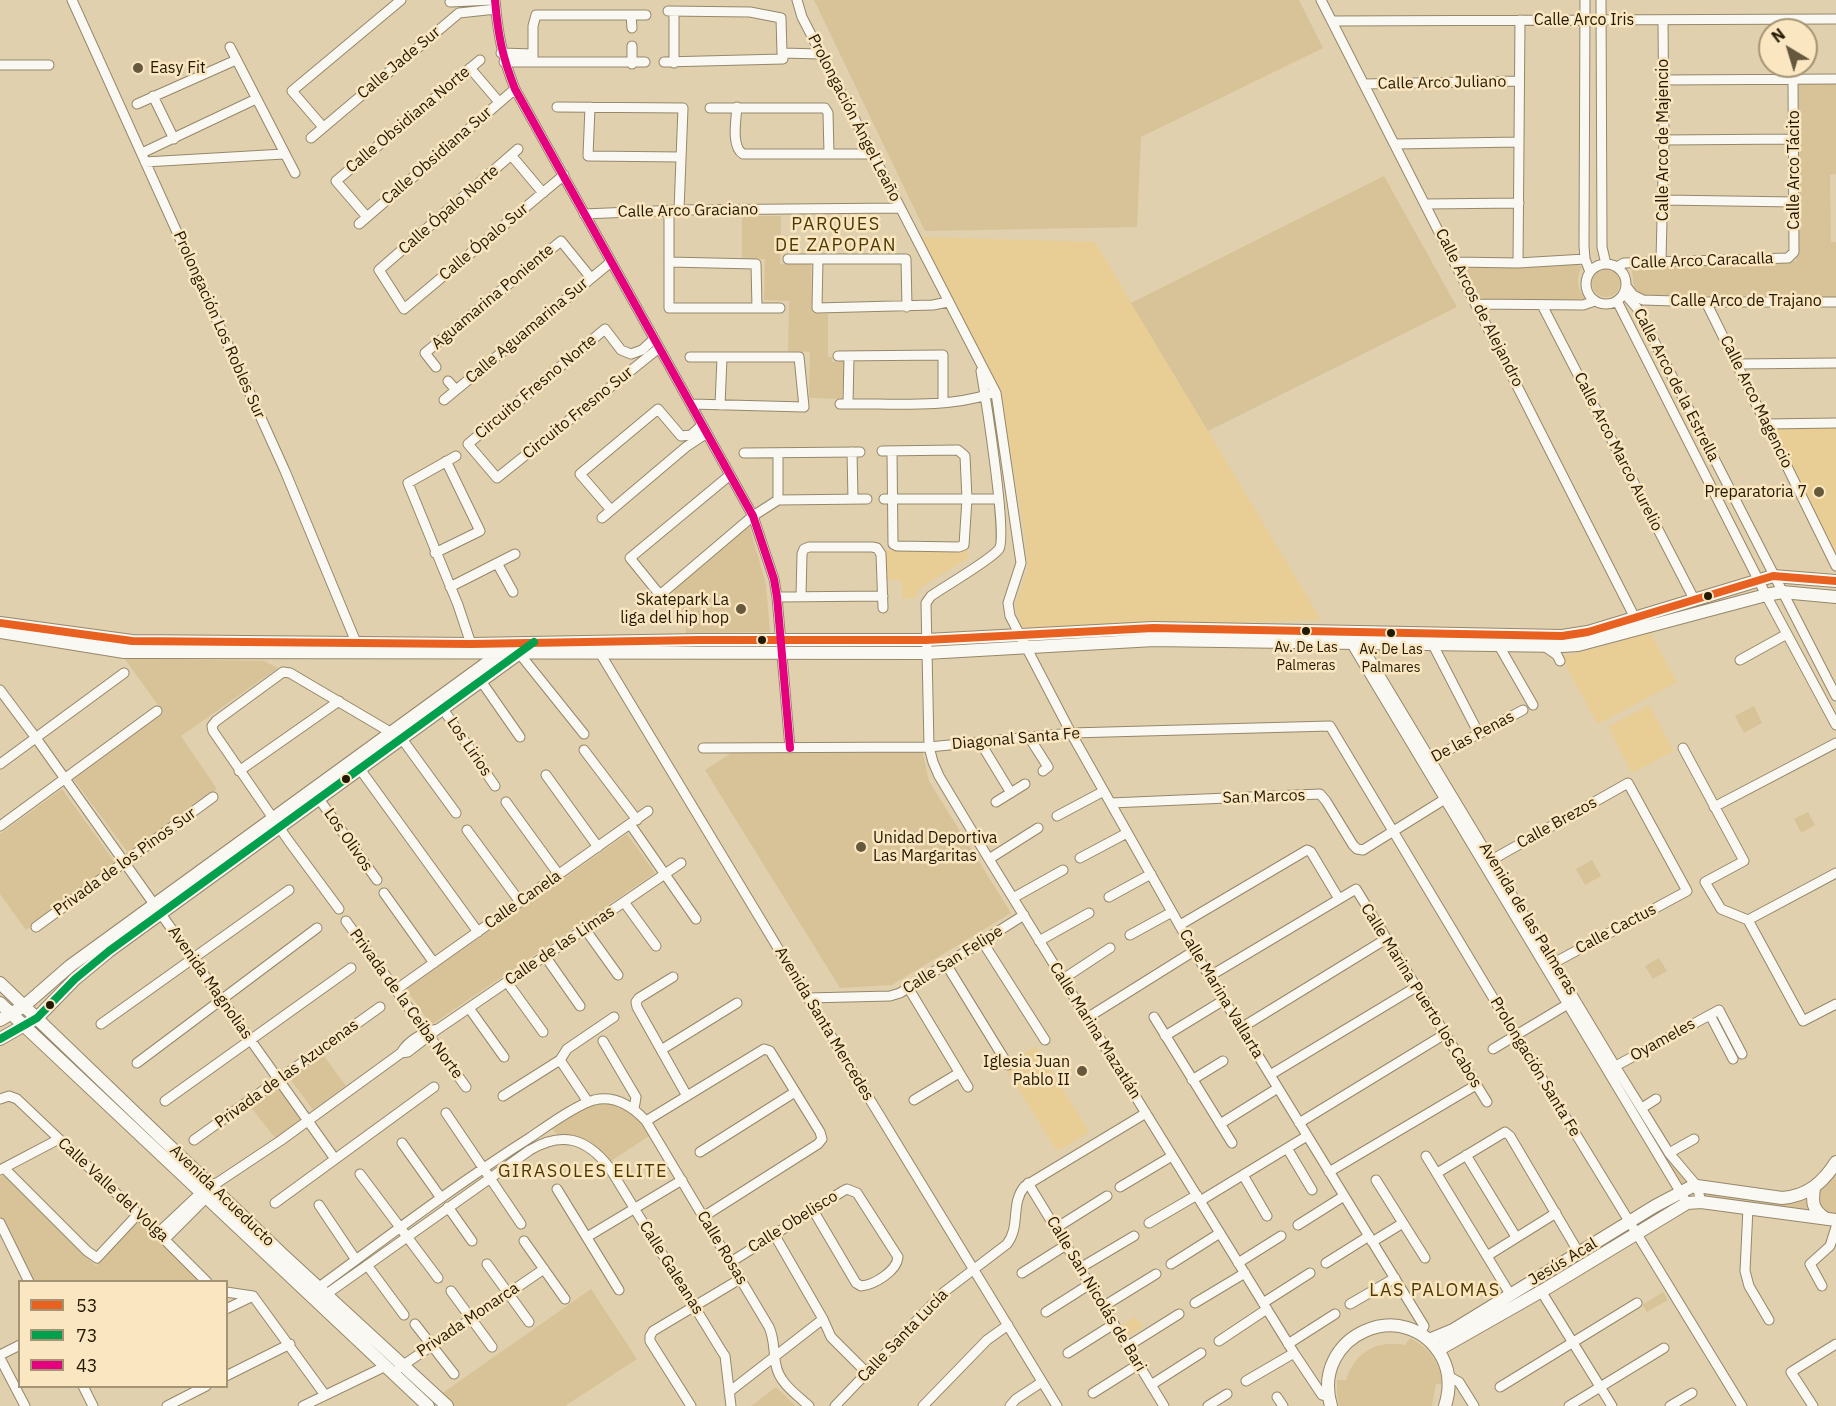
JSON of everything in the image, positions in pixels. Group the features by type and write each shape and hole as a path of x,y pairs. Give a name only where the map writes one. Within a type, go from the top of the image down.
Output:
{"street":[{"name":"Prolongación Los Robles Sur","path":"72,0 285,471 358,647"},
{"path":"323,127 292,91 401,0"},
{"name":"Prolongación Ángel Leaño","path":"797,0 802,17 996,393 1021,563 1008,603 1010,616 1026,648"},
{"name":"Calle Arcos de Alejandro","path":"1321,0 1635,618"},
{"path":"1585,0 1585,259 1590,272"},
{"path":"1601,0 1602,247 1606,264"},
{"path":"449,1 494,3"},
{"path":"449,1 459,13 494,3"},
{"path":"494,3 503,58 515,89 753,516 774,579 777,597 790,748"},
{"name":"Prolongación Ángel Leaño","path":"674,63 671,12 750,12 781,18 782,53"},
{"name":"Calle Jade Sur","path":"310,138 459,13"},
{"path":"533,58 533,26 536,15 646,15"},
{"path":"631,15 632,28"},
{"name":"Calle Arco Iris","path":"1332,21 1836,19"},
{"path":"1518,263 1520,20"},
{"name":"Calle Arco de Majencio","path":"1661,260 1664,140 1663,20"},
{"path":"632,46 632,64"},
{"path":"230,47 295,173"},
{"path":"664,63 783,59 782,53 821,54"},
{"path":"503,58 632,64 645,62"},
{"path":"137,104 236,60"},
{"name":"Calle Obsidiana Norte","path":"367,217 336,180 480,60"},
{"path":"0,65 49,65"},
{"path":"470,68 499,102"},
{"name":"Calle Arco Tácito","path":"1788,258 1794,252 1793,79"},
{"path":"1664,80 1836,79"},
{"name":"Calle Arco Juliano","path":"1364,84 1519,81"},
{"name":"Calle Obsidiana Sur","path":"359,224 515,89"},
{"path":"153,96 174,139"},
{"path":"144,158 174,139 256,99"},
{"path":"557,107 683,108 680,210"},
{"path":"590,107 588,156 681,158"},
{"path":"737,107 736,147 739,153 745,155 872,154"},
{"path":"710,108 825,108 828,113 829,154"},
{"path":"1664,140 1794,139"},
{"path":"1395,144 1519,142"},
{"name":"Calle Ópalo Norte","path":"404,309 379,270 515,152 543,193"},
{"path":"144,158 284,154"},
{"name":"Calle Ópalo Sur","path":"404,309 564,175"},
{"path":"1663,200 1795,202"},
{"path":"1426,204 1519,203"},
{"name":"Calle Arco Graciano","path":"584,214 680,210 900,208"},
{"path":"669,212 669,308 780,308"},
{"name":"Aguamarina Poniente","path":"436,367 425,353 561,241 591,278"},
{"name":"Calle Arco Caracalla","path":"1617,267 1624,263 1661,260 1788,258"},
{"path":"788,259 906,259 907,307"},
{"path":"818,259 817,308 907,307 948,302"},
{"path":"1455,262 1518,263 1585,259"},
{"name":"Calle Aguamarina Sur","path":"444,400 611,262"},
{"path":"669,262 756,264 757,309"},
{"path":"1477,304 1583,305 1595,301 1610,304 1617,301 1625,290 1622,272 1617,267 1606,264 1597,266 1590,272 1587,278 1587,291 1595,301"},
{"name":"Calle Arco de Trajano","path":"1625,290 1643,300 1706,303 1836,302"},
{"name":"Calle Arco de la Estrella","path":"1625,290 1637,308 1834,692"},
{"name":"Calle Arco de la Estrella","path":"1617,301 1766,595 1836,725"},
{"name":"Calle Arco Magencio","path":"1706,303 1836,566"},
{"name":"Calle Arco Marco Aurelio","path":"1542,305 1694,599"},
{"name":"Circuito Fresno Norte","path":"497,478 468,444 605,329 621,350 631,354 642,350 654,339"},
{"name":"Circuito Fresno Sur","path":"497,478 659,348"},
{"path":"838,356 943,355 943,402"},
{"path":"849,356 844,404 968,401 996,393"},
{"path":"690,357 799,357 804,406 691,404"},
{"path":"720,405 722,358"},
{"name":"Prolongación Ángel Leaño","path":"979,362 1002,541"},
{"path":"1737,364 1836,363"},
{"path":"448,381 456,390"},
{"path":"611,510 580,474 658,410 681,436 691,435 705,429"},
{"path":"1767,424 1836,423"},
{"path":"602,518 705,429"},
{"path":"958,450 962,452 965,456 967,499 964,544 959,547 897,546 892,539 887,451 958,450"},
{"path":"744,453 856,452 853,499"},
{"path":"778,453 778,500"},
{"path":"456,456 408,483 471,644"},
{"path":"435,553 480,531 446,461"},
{"path":"730,475 630,558 660,595 753,516 778,500 867,499"},
{"path":"888,499 998,499"},
{"path":"926,640 925,609 931,596 989,557 1000,548 1002,541 1019,541"},
{"path":"801,596 804,549 872,546 877,548 881,554 883,608"},
{"path":"450,586 515,554"},
{"path":"497,563 513,592"},
{"path":"358,647 500,653 534,642 783,654 926,654 1154,640 1562,636 1588,632 1758,579 1773,576 1796,576 1836,581"},
{"path":"0,632 124,652 216,647 471,644 517,648 782,640 926,640 1153,628 1357,637 1432,643 1578,645 1782,592 1836,597"},
{"path":"777,597 883,596"},
{"path":"0,623 132,641 216,647"},
{"path":"1740,660 1787,634"},
{"name":"Avenida de las Palmeras","path":"1357,637 1427,762 1611,1069 1684,1197"},
{"name":"Calle Marina Mazatlán","path":"926,640 929,747 939,776 1288,1344 1322,1395 1330,1401"},
{"path":"1432,643 1479,734"},
{"path":"1498,644 1533,705"},
{"path":"1542,645 1557,655 1560,661"},
{"name":"Avenida Santa Mercedes","path":"596,646 1057,1406"},
{"path":"397,736 443,709 481,681 517,648"},
{"path":"517,648 584,734"},
{"name":"Calle Marina Vallarta","path":"1026,648 1071,733 1194,951 1424,1326 1424,1337"},
{"path":"0,1020 24,1006 53,979 106,947 397,736 500,653"},
{"path":"1,762 124,672"},
{"path":"339,909 239,771 213,731 212,726 216,721 283,672 290,673 397,736 456,813"},
{"path":"481,681 520,737"},
{"name":"Avenida Magnolias","path":"0,690 66,779 335,1159"},
{"path":"1820,696 1834,692"},
{"path":"239,771 339,701"},
{"name":"Los Lirios","path":"443,709 495,786"},
{"name":"De las Penas","path":"1427,762 1523,710"},
{"path":"0,826 157,711"},
{"name":"Diagonal Santa Fe","path":"702,747 929,747 1071,733 1330,726"},
{"name":"Prolongación Santa Fe","path":"1330,726 1742,1406"},
{"path":"1029,737 1048,767 1043,771"},
{"path":"980,742 1011,793"},
{"path":"1714,807 1836,743"},
{"path":"1683,748 1743,861 1705,882 1721,909 1748,920 1803,1022 1836,1004"},
{"path":"584,750 634,822 664,874 696,919"},
{"name":"Avenida de las Palmeras","path":"1427,762 1445,800 1488,862"},
{"path":"276,823 319,799 357,765"},
{"path":"357,765 478,932"},
{"path":"546,775 598,847"},
{"name":"Calle Brezos","path":"1488,862 1628,783 1687,891"},
{"path":"996,802 1025,784"},
{"path":"1057,816 1104,791"},
{"name":"San Marcos","path":"1111,803 1320,794 1357,849 1363,850 1445,800"},
{"name":"Privada de los Pinos Sur","path":"36,927 213,797"},
{"name":"Los Olivos","path":"319,799 377,880"},
{"path":"506,802 559,875"},
{"name":"Calle Canela","path":"397,989 648,811"},
{"path":"989,859 1038,828"},
{"path":"467,830 520,902"},
{"path":"1080,858 1127,833"},
{"path":"1180,925 1307,850 1311,852 1339,899 1210,976"},
{"name":"Calle de las Limas","path":"162,1236 209,1189 401,1053 405,1046 438,1029 681,863"},
{"path":"1013,898 1063,870"},
{"path":"1748,920 1836,873"},
{"path":"1109,897 1151,874"},
{"path":"101,1024 289,890"},
{"name":"Calle Marina Puerto los Cabos","path":"1339,899 1356,890 1487,1102"},
{"name":"Calle Cactus","path":"1549,965 1687,891"},
{"path":"384,893 434,963"},
{"path":"624,902 656,946"},
{"path":"1130,935 1172,912"},
{"path":"1040,941 1089,913"},
{"name":"Calle San Felipe","path":"808,998 890,996 909,989 1024,915"},
{"name":"Privada de la Ceiba Norte","path":"346,921 397,989 465,1087"},
{"path":"136,1063 317,928"},
{"path":"585,929 618,975"},
{"path":"1241,1028 1386,939"},
{"path":"982,942 1045,1040"},
{"path":"0,1039 37,1018 106,947"},
{"path":"1063,979 1110,948"},
{"path":"1087,1018 1194,951"},
{"path":"545,956 580,1006"},
{"path":"946,964 1008,1065"},
{"name":"Avenida de las Palmeras","path":"1549,965 1568,1004 1611,1069 1642,1108 1669,1153 1697,1186 1701,1202"},
{"path":"165,1101 351,968"},
{"path":"673,977 636,1002 687,1096"},
{"path":"53,979 63,991"},
{"path":"507,982 543,1032"},
{"name":"Avenida Acueducto","path":"0,983 266,1246 318,1294 404,1364 443,1405"},
{"path":"1270,1076 1416,987"},
{"path":"909,989 968,1087"},
{"path":"1165,1036 1224,1000"},
{"name":"Avenida Acueducto","path":"0,1003 209,1189"},
{"path":"662,1050 737,1003"},
{"path":"1493,1049 1568,1004"},
{"name":"Privada de las Azucenas","path":"194,1140 380,1007"},
{"path":"469,1008 504,1057"},
{"name":"Oyameles","path":"1611,1069 1719,1010 1742,1053"},
{"path":"1710,1015 1733,1059"},
{"path":"503,1096 560,1060 567,1048 614,1017"},
{"path":"1154,1017 1232,1143"},
{"path":"1299,1123 1445,1034"},
{"path":"603,1041 636,1097 634,1109"},
{"path":"646,1121 764,1049 770,1051 820,1132 822,1139 818,1144 703,1216"},
{"path":"318,1294 356,1260 483,1168 588,1102 560,1060"},
{"path":"1192,1080 1223,1061"},
{"path":"914,1100 959,1073"},
{"path":"1329,1172 1476,1085"},
{"path":"275,1203 434,1087"},
{"path":"1220,1124 1278,1088"},
{"path":"700,1152 795,1092"},
{"name":"Calle Valle del Volga","path":"0,1099 9,1096 17,1100 206,1280"},
{"path":"1642,1108 1656,1099"},
{"name":"Calle Rosas","path":"588,1102 615,1100 634,1109 646,1121 773,1335 776,1366 781,1378 809,1406"},
{"path":"446,1113 521,1224"},
{"path":"1028,1183 1146,1113"},
{"path":"1437,1173 1505,1132 1510,1136 1579,1253"},
{"path":"1149,1223 1243,1175 1307,1136"},
{"path":"59,1139 2,1169 87,1251 98,1258 138,1215"},
{"name":"Calle Galeanas","path":"489,1178 542,1143 564,1139 583,1144 594,1150 602,1158 635,1209 725,1356 731,1406"},
{"path":"1669,1153 1695,1139"},
{"path":"402,1143 441,1198"},
{"path":"1287,1148 1312,1190"},
{"path":"1466,1155 1516,1237"},
{"path":"1120,1187 1172,1156"},
{"path":"1426,1156 1510,1294"},
{"path":"1697,1186 1782,1197 1796,1196 1814,1188 1821,1178 1834,1169"},
{"path":"360,1174 438,1278"},
{"path":"1243,1175 1267,1216"},
{"path":"318,1294 367,1265 489,1178"},
{"path":"587,1237 682,1180"},
{"path":"1376,1180 1425,1258"},
{"name":"Calle Santa Lucía","path":"836,1406 944,1292 1011,1239 1017,1197 1028,1183"},
{"name":"Calle San Nicolás de Bari","path":"1028,1183 1128,1346 1160,1404"},
{"name":"Jesús Acal","path":"1438,1350 1544,1290 1636,1234 1697,1186"},
{"path":"1814,1188 1813,1206 1819,1214 1831,1219"},
{"path":"557,1189 619,1290"},
{"name":"Calle Obelisco","path":"731,1262 774,1234 813,1210 848,1189 857,1193 898,1257 898,1263 894,1269 867,1286 856,1283 813,1210"},
{"path":"1056,1228 1107,1196"},
{"path":"1298,1225 1344,1196"},
{"path":"1684,1197 1701,1202 1831,1219"},
{"name":"Jesús Acal","path":"1424,1337 1453,1330 1629,1222 1684,1197"},
{"path":"319,1205 356,1260"},
{"path":"448,1207 472,1241"},
{"path":"1748,1208 1745,1270 1749,1286 1769,1320"},
{"path":"1487,1256 1556,1213"},
{"path":"0,1223 28,1280"},
{"path":"1326,1263 1403,1223"},
{"path":"1822,1286 1810,1264 1830,1246 1836,1227"},
{"path":"1171,1264 1220,1233"},
{"path":"774,1234 831,1337 867,1373"},
{"path":"1080,1268 1134,1236"},
{"path":"1238,1263 1281,1236"},
{"path":"524,1241 566,1299"},
{"path":"1022,1272 1066,1245"},
{"path":"487,1264 529,1322"},
{"path":"367,1265 404,1315"},
{"name":"Privada Monarca","path":"303,1406 404,1364 544,1269"},
{"path":"1195,1303 1245,1273"},
{"path":"1220,1341 1310,1273"},
{"path":"1104,1306 1156,1274"},
{"path":"1350,1304 1395,1278"},
{"path":"691,1406 650,1341 650,1335 653,1331 740,1279"},
{"path":"1047,1311 1090,1284"},
{"path":"1544,1290 1562,1327 1612,1406"},
{"path":"451,1291 492,1347"},
{"path":"228,1292 253,1296 325,1395"},
{"name":"Avenida Acueducto","path":"318,1294 389,1370 428,1406"},
{"path":"228,1306 253,1296"},
{"path":"1500,1387 1571,1338 1637,1303"},
{"path":"1128,1346 1179,1314"},
{"path":"1288,1344 1335,1314"},
{"path":"729,1392 823,1319"},
{"path":"415,1324 454,1374"},
{"path":"1068,1353 1114,1324"},
{"path":"923,1406 987,1340 1008,1325"},
{"path":"1330,1401 1328,1376 1334,1358 1346,1342 1363,1330 1382,1325 1402,1326 1424,1337 1438,1350 1449,1376 1449,1394 1445,1406"},
{"path":"228,1375 290,1344"},
{"path":"1813,1406 1791,1372 1836,1344"},
{"path":"18,1347 0,1357 25,1406"},
{"path":"1569,1406 1664,1347"},
{"path":"1151,1385 1201,1353"},
{"path":"1246,1381 1294,1353"},
{"path":"1094,1393 1138,1364"},
{"path":"1449,1376 1459,1382 1474,1406"},
{"path":"1010,1406 1016,1399 1042,1382"},
{"path":"84,1388 93,1406"},
{"path":"167,1406 202,1388"},
{"path":"1670,1406 1692,1393"},
{"path":"1208,1406 1227,1394"},
{"path":"1277,1397 1283,1406"}],"shaded area":[{"path":"814,0 1299,0 1323,48 1141,137 1137,227 925,231"},
{"path":"1796,83 1836,83 1836,174 1830,175 1831,242 1836,242 1836,297 1635,295 1631,265 1796,261"},
{"path":"1384,176 1457,307 1208,431 1131,303"},
{"path":"742,216 781,216 780,264 811,264 812,313 828,314 828,357 832,357 832,362 845,361 842,399 809,398 810,352 788,351 789,301 764,300 765,259 742,259"},
{"path":"921,237 1095,242 1321,620 1022,630 1015,605 1028,569 1025,535 999,390"},
{"path":"1574,263 1582,267 1578,283 1586,299 1478,300 1462,267"},
{"path":"1606,269 1616,273 1620,283 1616,293 1606,297 1596,293 1592,283 1596,273"},
{"name":"Preparatoria 7","path":"1836,425 1836,559 1770,426"},
{"path":"749,525 766,584 770,632 686,633 686,612 675,612 674,587"},
{"path":"883,550 967,550 968,558 921,587 915,598 902,598 902,580 884,580"},
{"path":"1650,633 1677,682 1598,724 1560,655 1570,655"},
{"path":"124,658 264,661 278,668 181,736 217,789 129,854 72,777 163,712"},
{"path":"1649,705 1673,751 1632,773 1608,727"},
{"path":"1754,706 1762,723 1744,733 1735,716"},
{"name":"Unidad Deportiva Las Margaritas","path":"922,750 929,781 1011,913 892,985 840,988 705,770 733,752"},
{"path":"62,789 116,864 26,930 0,894 0,834"},
{"path":"1808,812 1815,825 1801,833 1794,819"},
{"path":"627,834 655,873 431,1025 406,989"},
{"path":"1592,860 1601,876 1585,885 1576,869"},
{"path":"1659,958 1667,971 1653,979 1645,966"},
{"path":"1036,1046 1089,1132 1057,1151 1004,1066"},
{"path":"321,1052 346,1086 313,1110 288,1076"},
{"path":"1614,1070 1689,1183 1683,1186 1611,1072"},
{"path":"279,1083 305,1118 276,1139 249,1105"},
{"path":"596,1103 622,1107 634,1115 649,1136 608,1163 595,1152 565,1139 551,1128"},
{"path":"1836,1172 1836,1214 1816,1208 1814,1188"},
{"path":"4,1175 96,1266 138,1221 200,1280 32,1280 0,1217 0,1177"},
{"path":"1699,1190 1806,1196 1807,1209 1794,1211 1702,1202"},
{"path":"591,1289 637,1359 565,1406 454,1406 441,1394"},
{"path":"1663,1292 1668,1300 1647,1312 1642,1305"},
{"path":"1135,1317 1143,1327 1127,1336 1121,1326"},
{"path":"1410,1338 1429,1352 1442,1376 1444,1384 1436,1384 1432,1406 1339,1406 1337,1380 1346,1380 1361,1355 1376,1346 1405,1345"},
{"path":"776,1387 796,1406 751,1406"}],"transit line":[{"name":"43","path":"495,0 501,45 515,89 753,516 774,579 777,597 790,748"},
{"name":"53","path":"0,623 132,641 471,644 699,640 926,640 1153,628 1562,636 1588,632 1773,576 1836,581"},
{"name":"73","path":"0,1039 37,1018 75,979 109,951 534,642"}],"place":[{"name":"Easy Fit","path":"138,68"},
{"name":"Preparatoria 7","path":"1819,492"},
{"name":"Skatepark La liga del hip hop","path":"741,609"},
{"name":"Av. De Las Palmeras","path":"1306,631"},
{"name":"Av. De Las Palmares","path":"1391,633"},
{"name":"Unidad Deportiva Las Margaritas","path":"861,847"},
{"name":"Iglesia Juan Pablo II","path":"1082,1071"}],"district":[{"name":"PARQUES DE ZAPOPAN","path":"836,235"},
{"name":"GIRASOLES ELITE","path":"583,1172"},
{"name":"LAS PALOMAS","path":"1435,1291"}]}
